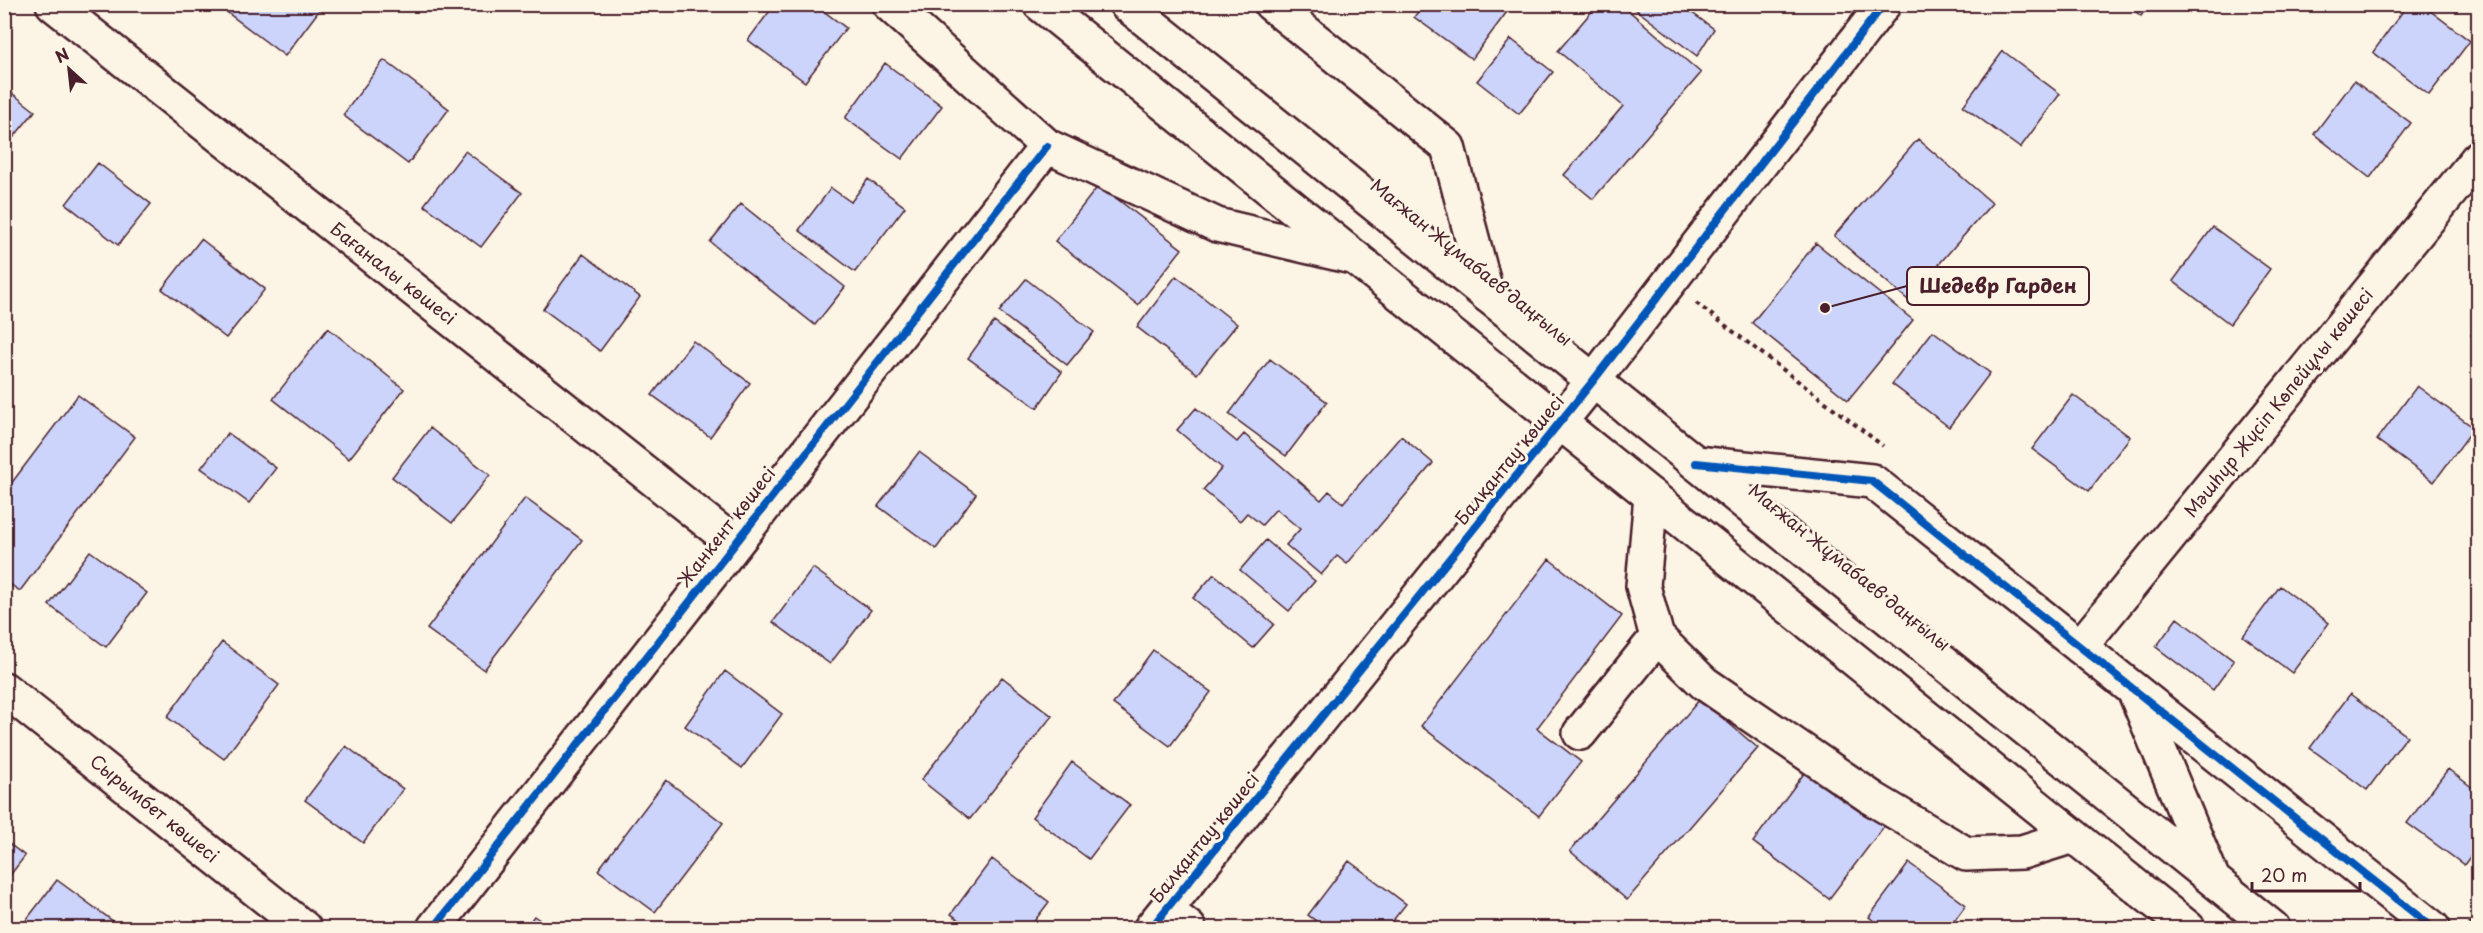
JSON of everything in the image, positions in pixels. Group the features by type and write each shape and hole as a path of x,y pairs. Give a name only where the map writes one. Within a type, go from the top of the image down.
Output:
{"street":[{"name":"Бағаналы көшесі","path":"53,4 734,543"},
{"path":"889,4 1047,147 1217,225 1356,258"},
{"path":"1040,4 2188,928"},
{"name":"Мағжан Жұмабаев даңғылы","path":"1126,4 2273,928"},
{"path":"1271,4 1448,147 1487,295"},
{"name":"Балқантау көшесі","path":"1169,922 1593,381 1884,4"},
{"name":"Жанкент көшесі","path":"434,928 1047,147"},
{"name":"Мәшһүр Жүсіп Көпейұлы көшесі","path":"2080,647 2478,158"},
{"path":"1696,463 1872,481 2433,928"},
{"path":"1651,496 1643,586 1657,637 1704,683 1875,800 1966,854 2022,852 2073,836"},
{"path":"1580,733 1657,637"},
{"name":"Сырымбет көшесі","path":"4,689 304,928"},
{"path":"2134,690 2214,881"}],"building":[{"path":"235,4 324,4 285,56 228,13"},
{"path":"775,4 814,4 846,28 805,82 748,40"},
{"path":"1424,4 1512,5 1472,59 1414,17"},
{"path":"1598,4 1621,4 1701,73 1593,199 1564,175 1623,106 1558,51"},
{"path":"1680,4 1714,29 1697,56 1630,5"},
{"path":"2126,4 2150,4 2141,16"},
{"path":"2408,4 2421,4 2470,41 2429,95 2373,52"},
{"path":"1511,39 1553,72 1519,114 1477,81"},
{"path":"2003,51 2060,94 2020,148 1963,106"},
{"path":"384,60 449,109 408,164 343,115"},
{"path":"885,63 942,106 902,159 845,118"},
{"path":"2354,81 2411,123 2370,178 2314,134"},
{"path":"4,87 35,111 4,149"},
{"path":"1918,139 1992,203 1908,300 1834,236"},
{"path":"465,151 522,193 481,247 424,205"},
{"path":"98,163 151,204 118,245 66,204"},
{"path":"868,179 905,207 855,272 799,230 831,188 851,202"},
{"path":"1099,185 1182,249 1138,305 1055,241"},
{"path":"741,204 845,287 815,325 710,242"},
{"path":"2213,227 2270,269 2230,324 2173,281"},
{"path":"201,239 265,289 226,338 162,289"},
{"path":"1816,243 1913,320 1848,400 1752,323"},
{"path":"583,254 640,297 600,351 543,309"},
{"path":"1176,276 1237,324 1197,374 1137,327"},
{"path":"1026,279 1094,332 1067,365 999,312"},
{"path":"994,322 1062,372 1037,408 968,358"},
{"path":"2478,324 2478,341 2471,335"},
{"path":"328,328 404,389 349,459 273,399"},
{"path":"1933,331 1990,373 1949,427 1892,384"},
{"path":"693,341 750,383 710,437 652,395"},
{"path":"1270,359 1327,402 1286,456 1229,414"},
{"path":"2417,386 2474,428 2434,482 2377,440"},
{"path":"78,395 135,437 20,591 4,580 4,493"},
{"path":"2073,395 2130,437 2089,491 2032,449"},
{"path":"1196,408 1237,442 1244,434 1321,500 1329,491 1343,503 1401,436 1433,463 1347,564 1337,556 1321,575 1286,545 1300,529 1276,509 1262,525 1247,513 1240,521 1203,490 1222,468 1177,430"},
{"path":"430,428 490,475 452,523 392,477"},
{"path":"228,433 276,468 249,503 201,468"},
{"path":"919,452 976,494 936,549 878,506"},
{"path":"525,498 582,540 484,670 427,629"},
{"path":"1266,540 1315,581 1289,611 1240,570"},
{"path":"90,551 147,593 106,647 49,605"},
{"path":"1549,559 1622,616 1537,728 1581,762 1539,816 1421,726"},
{"path":"813,568 871,610 830,664 773,622"},
{"path":"1214,574 1274,624 1253,648 1193,598"},
{"path":"2280,586 2329,623 2292,673 2243,636"},
{"path":"2177,618 2234,661 2213,690 2156,647"},
{"path":"222,642 279,685 224,759 167,717"},
{"path":"1153,650 1211,692 1170,746 1113,704"},
{"path":"725,671 782,714 742,768 685,726"},
{"path":"1002,677 1052,716 970,819 921,780"},
{"path":"2350,694 2407,736 2367,790 2310,748"},
{"path":"1700,699 1758,748 1627,900 1570,851"},
{"path":"346,746 403,789 363,843 305,800"},
{"path":"1072,762 1130,805 1089,859 1032,817"},
{"path":"1808,768 1885,825 1829,899 1753,842"},
{"path":"2448,769 2478,792 2478,846 2464,865 2407,823"},
{"path":"666,780 723,823 655,912 598,870"},
{"path":"4,840 25,856 4,883"},
{"path":"992,859 1049,902 1029,928 971,928 951,914"},
{"path":"1349,861 1406,904 1387,928 1326,928 1308,915"},
{"path":"1909,863 1966,905 1949,928 1884,928 1869,917"},
{"path":"57,880 114,922 109,928 20,928"},
{"path":"534,916 551,928 525,928"}],"cycle path":[{"path":"1151,928 1593,381 1884,4"},
{"path":"434,928 1047,146"},
{"path":"1696,463 1872,481 2433,928"}],"place":[{"name":"Шедевр Гарден","path":"1825,308"}]}
